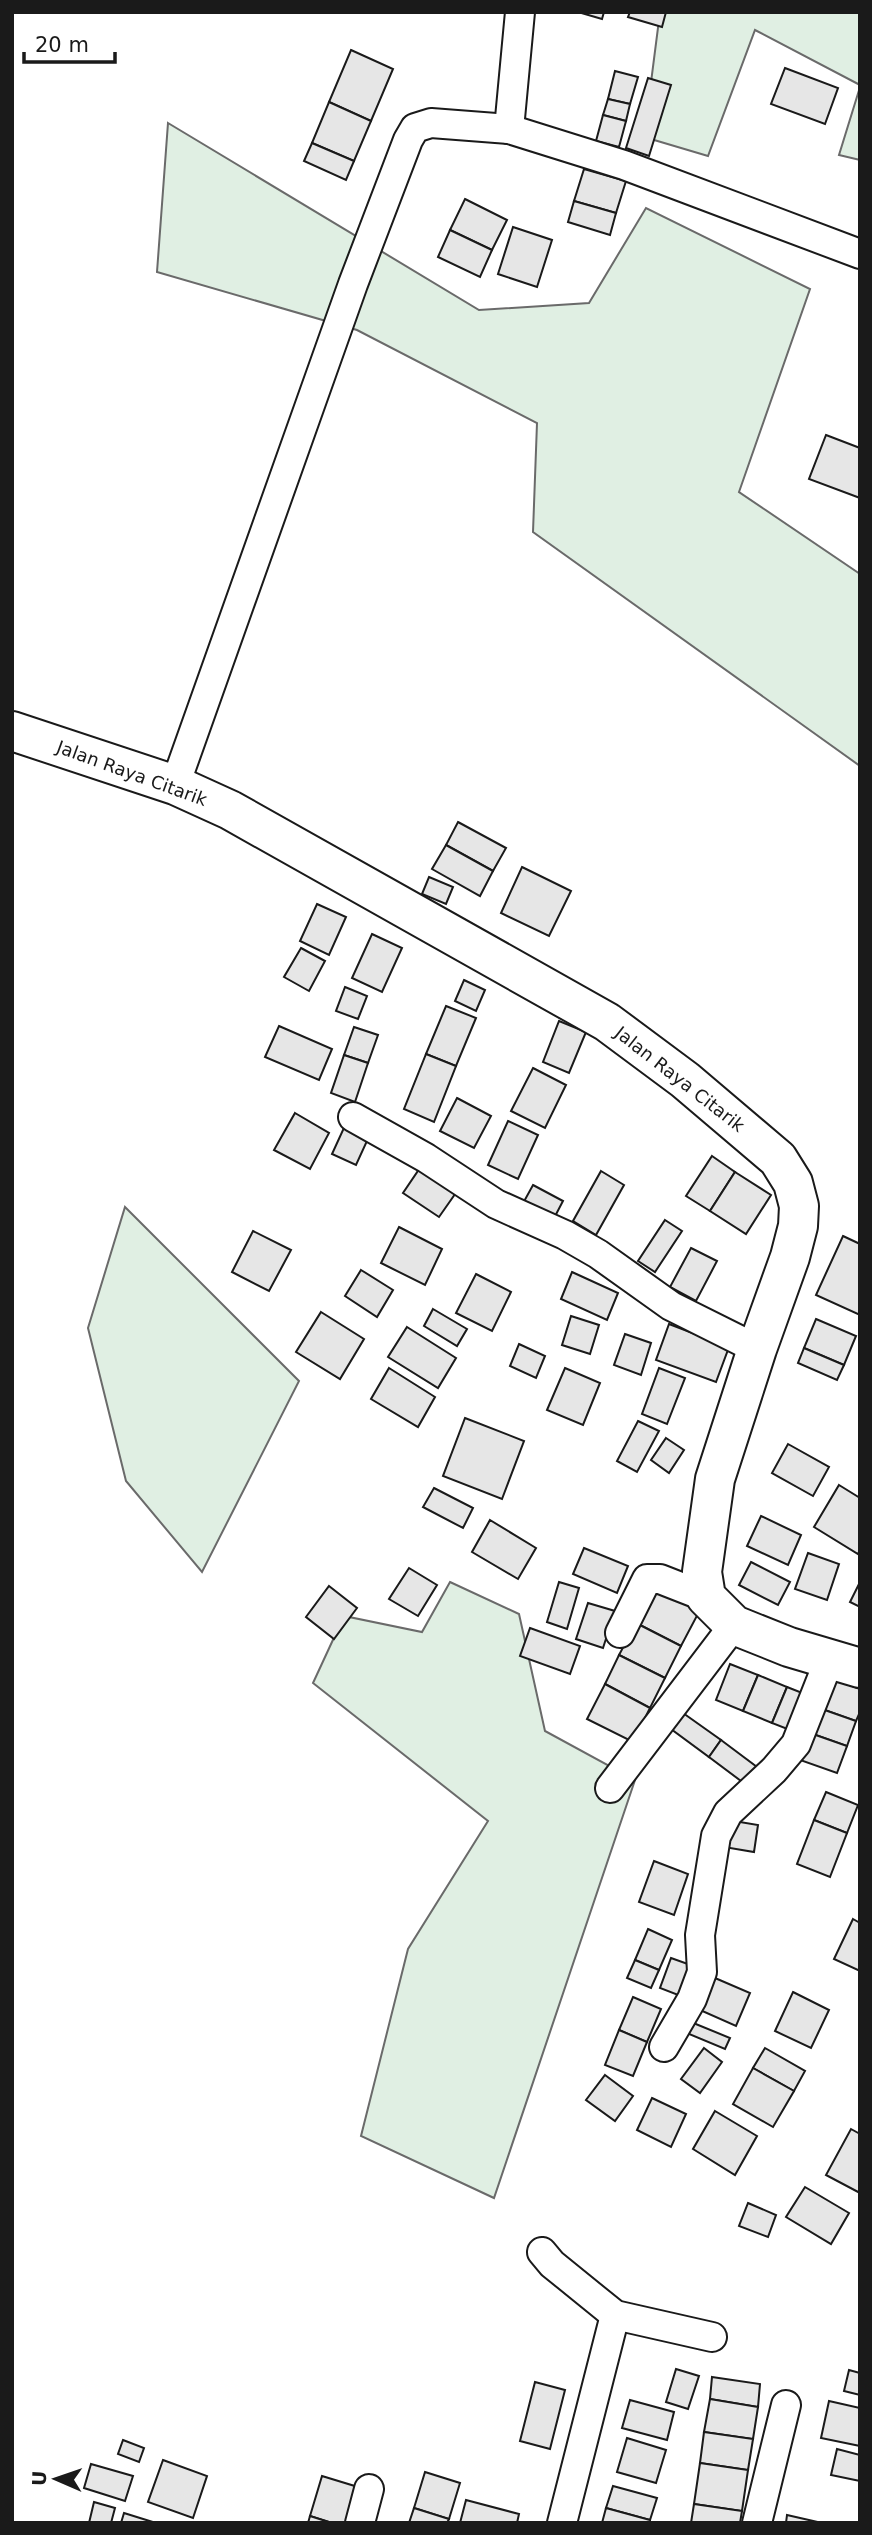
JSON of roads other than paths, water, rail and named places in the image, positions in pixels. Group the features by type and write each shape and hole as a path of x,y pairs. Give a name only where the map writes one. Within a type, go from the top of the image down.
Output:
{"street":[{"path":"509,129 520,12"},
{"path":"175,785 353,284 415,128 431,123 509,129 624,165 860,254"},
{"name":"Jalan Raya Citarik","path":"12,731 175,785 230,810 607,1022 685,1080 778,1160 793,1183 799,1206 798,1226 715,1479 702,1572 706,1597"},
{"path":"353,1117 426,1158 496,1204 565,1235 598,1254 670,1306 757,1349"},
{"path":"620,1633 647,1579 660,1579 706,1597 733,1625 789,1647 845,1663 796,1744 774,1770 728,1813 716,1836 700,1935 702,1972 692,1999 664,2047"},
{"path":"610,1788 733,1625"},
{"path":"542,2252 552,2264 615,2315 712,2337"},
{"path":"562,2523 615,2315"},
{"path":"757,2523 786,2404"},
{"path":"360,2523 369,2489"}]}
